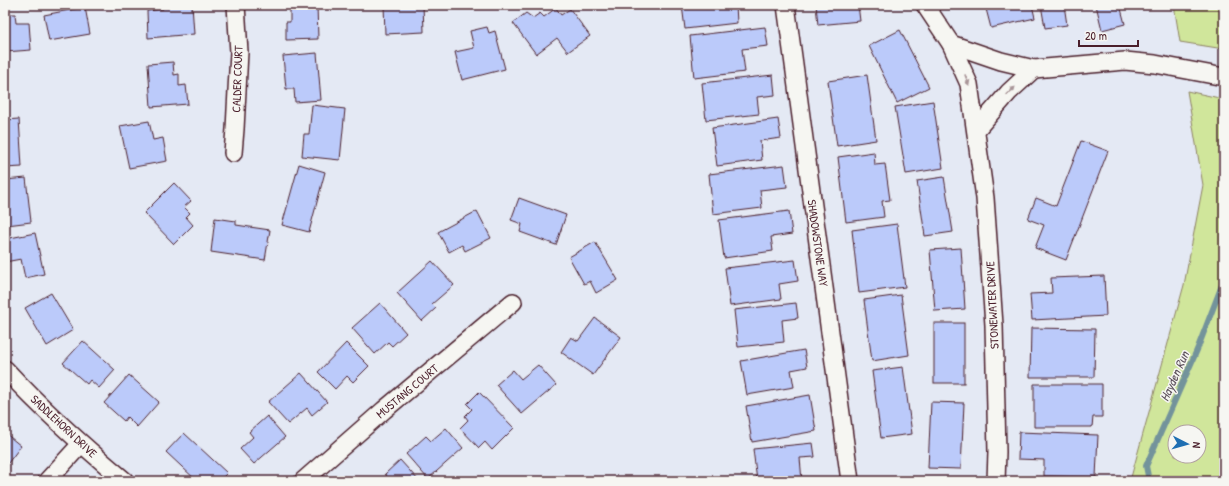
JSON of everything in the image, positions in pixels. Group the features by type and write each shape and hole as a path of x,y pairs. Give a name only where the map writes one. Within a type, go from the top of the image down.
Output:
{"street":[{"name":"CALDER COURT","path":"233,153 239,52 236,5"},
{"name":"SHADOWSTONE WAY","path":"786,5 850,481"},
{"name":"STONEWATER DRIVE","path":"925,5 951,44 969,84 976,130 985,198 994,325 997,452 996,481"},
{"path":"951,44 1001,61 1034,70 1125,61 1155,64 1224,77"},
{"path":"976,130 1009,92 1034,70"},
{"name":"MUSTANG COURT","path":"303,481 384,410 513,302"},
{"name":"SADDLEHORN DRIVE","path":"5,369 81,444 125,481"},
{"path":"47,481 81,444"}],"green space":[{"path":"1174,5 1224,5 1224,49 1180,42"},
{"path":"1187,91 1224,99 1224,472 1221,481 1130,481 1184,285 1203,185"}],"building":[{"path":"162,5 192,5 194,34 148,38 147,11 163,9"},
{"path":"290,5 317,5 318,39 286,40 286,22 290,22"},
{"path":"384,5 423,5 424,32 385,34"},
{"path":"682,5 736,5 737,23 685,29"},
{"path":"816,5 858,5 860,21 818,25"},
{"path":"985,5 1032,5 1035,18 991,28"},
{"path":"1041,5 1064,5 1067,25 1045,28"},
{"path":"1096,5 1120,5 1125,24 1102,30"},
{"path":"85,7 90,34 49,41 44,15"},
{"path":"556,8 561,15 570,9 590,36 568,52 557,38 536,54 513,23 526,13 533,18 540,13 544,17"},
{"path":"5,14 15,14 16,23 29,23 31,50 5,52"},
{"path":"487,27 489,33 495,31 505,69 462,80 455,52 474,48 470,31"},
{"path":"765,27 768,46 742,49 745,72 694,78 690,36"},
{"path":"900,30 929,87 897,103 869,46"},
{"path":"317,53 321,100 295,102 294,89 286,89 283,56"},
{"path":"173,62 174,75 179,74 179,86 186,85 188,104 151,107 148,64"},
{"path":"773,75 775,95 757,97 759,114 706,120 702,83"},
{"path":"867,75 876,140 837,146 828,81"},
{"path":"933,101 943,168 906,174 895,107"},
{"path":"312,105 345,109 340,160 302,156 304,134 309,134"},
{"path":"19,119 22,167 5,168 5,120"},
{"path":"778,119 781,138 760,141 762,160 717,166 712,128"},
{"path":"149,121 153,140 163,138 167,161 129,168 120,126"},
{"path":"1081,141 1108,151 1066,260 1035,248 1044,225 1028,219 1036,198 1056,206"},
{"path":"874,152 875,165 885,164 890,200 882,201 884,217 846,222 838,157"},
{"path":"299,164 325,172 309,232 282,225"},
{"path":"784,165 787,187 760,190 762,208 713,214 709,174"},
{"path":"944,177 953,232 925,236 917,181"},
{"path":"26,178 31,222 7,225 5,210 5,180"},
{"path":"174,183 191,201 184,207 190,213 186,217 193,225 174,244 144,213"},
{"path":"519,198 566,215 556,245 520,232 522,224 511,220"},
{"path":"477,211 491,238 465,251 462,245 449,252 438,232"},
{"path":"789,211 792,234 771,237 773,251 724,258 719,220"},
{"path":"215,218 236,221 236,225 270,230 265,260 211,252"},
{"path":"897,224 905,287 859,293 852,230"},
{"path":"35,233 44,274 25,278 21,259 5,262 5,239"},
{"path":"595,242 618,280 596,293 590,281 584,284 569,257"},
{"path":"961,248 965,309 935,311 930,250"},
{"path":"795,260 798,281 779,284 781,299 730,306 725,268"},
{"path":"432,261 454,285 432,304 436,308 422,321 397,293"},
{"path":"1104,276 1106,316 1032,320 1030,294 1052,293 1051,278"},
{"path":"51,293 73,330 47,346 25,308"},
{"path":"901,295 909,355 872,361 864,300"},
{"path":"380,303 406,333 392,346 388,342 375,354 352,328"},
{"path":"796,303 798,318 782,320 784,342 738,347 734,310"},
{"path":"595,318 621,337 593,375 561,352 571,337 578,341"},
{"path":"934,323 964,323 964,383 934,383"},
{"path":"1031,328 1095,329 1094,377 1030,377"},
{"path":"83,341 115,370 99,388 90,380 87,384 63,363"},
{"path":"346,343 369,366 353,382 347,376 335,389 318,372"},
{"path":"804,350 807,367 791,370 794,387 747,395 741,361"},
{"path":"538,365 556,385 522,414 496,385 513,370 521,379"},
{"path":"903,367 912,434 881,438 872,371"},
{"path":"301,373 327,402 312,415 307,408 288,424 268,402"},
{"path":"129,375 159,402 137,427 127,417 124,421 104,403"},
{"path":"1034,384 1102,384 1102,417 1093,417 1092,427 1034,427"},
{"path":"479,392 514,428 492,450 485,442 479,448 460,428 468,420 465,416 472,409 467,404"},
{"path":"810,395 816,431 752,442 746,406"},
{"path":"931,402 964,403 961,469 928,468"},
{"path":"267,416 285,437 254,464 240,449 253,437 249,432"},
{"path":"446,428 463,448 428,479 406,454 426,436 431,441"},
{"path":"1019,432 1098,435 1096,477 1044,476 1044,460 1018,459"},
{"path":"5,433 21,446 5,467"},
{"path":"184,433 227,473 219,481 197,481 166,452"},
{"path":"813,443 815,457 800,458 802,481 757,481 753,449"},
{"path":"400,460 419,481 385,481 388,478 385,474"}],"waterway":[{"name":"Hayden Run","path":"1149,481 1146,466 1197,350 1224,280"}]}
